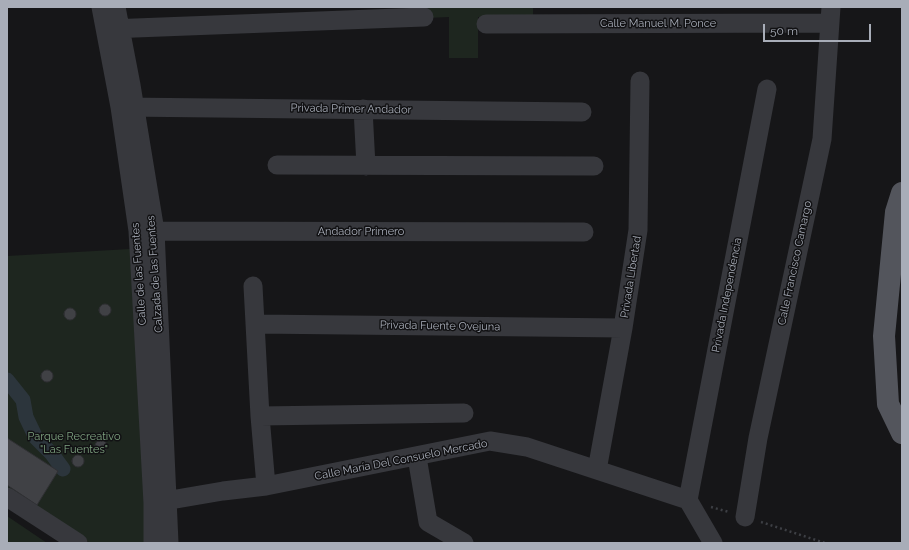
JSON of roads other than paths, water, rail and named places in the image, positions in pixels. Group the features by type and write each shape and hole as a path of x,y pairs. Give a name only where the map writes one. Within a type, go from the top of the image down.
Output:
{"main road":[{"path":"902,193 896,212 884,336 888,404 902,432"}],"street":[{"name":"Calle de las Fuentes","path":"101,7 113,29 146,231 160,502 153,543"},
{"path":"116,7 113,29 424,17"},
{"name":"Calle Manuel M. Ponce","path":"486,24 830,15"},
{"name":"Calle Francisco Camargo","path":"746,517 758,438 822,139 830,15"},
{"name":"Privada Libertad","path":"597,470 623,328 638,230 640,81"},
{"name":"Privada Independencia","path":"688,500 767,89"},
{"name":"Privada Primer Andador","path":"127,108 582,112"},
{"path":"363,109 366,166"},
{"path":"277,165 594,166"},
{"name":"Andador Primero","path":"146,231 584,232"},
{"path":"253,286 260,416 266,486"},
{"name":"Privada Fuente Ovejuna","path":"256,324 623,328"},
{"path":"260,416 464,413"},
{"name":"Calle María Del Consuelo Mercado","path":"160,502 223,491 266,486 490,442 527,447 688,500"},
{"path":"417,457 428,522 464,543"},
{"path":"7,497 78,543"},
{"path":"688,500 713,543"},
{"path":"160,502 169,543"}],"waterway":[{"path":"7,380 23,400 26,417 36,438 52,454 63,469"}],"park label":[{"name":"Parque Recreativo \"Las Fuentes\"","path":"74,443"}]}
